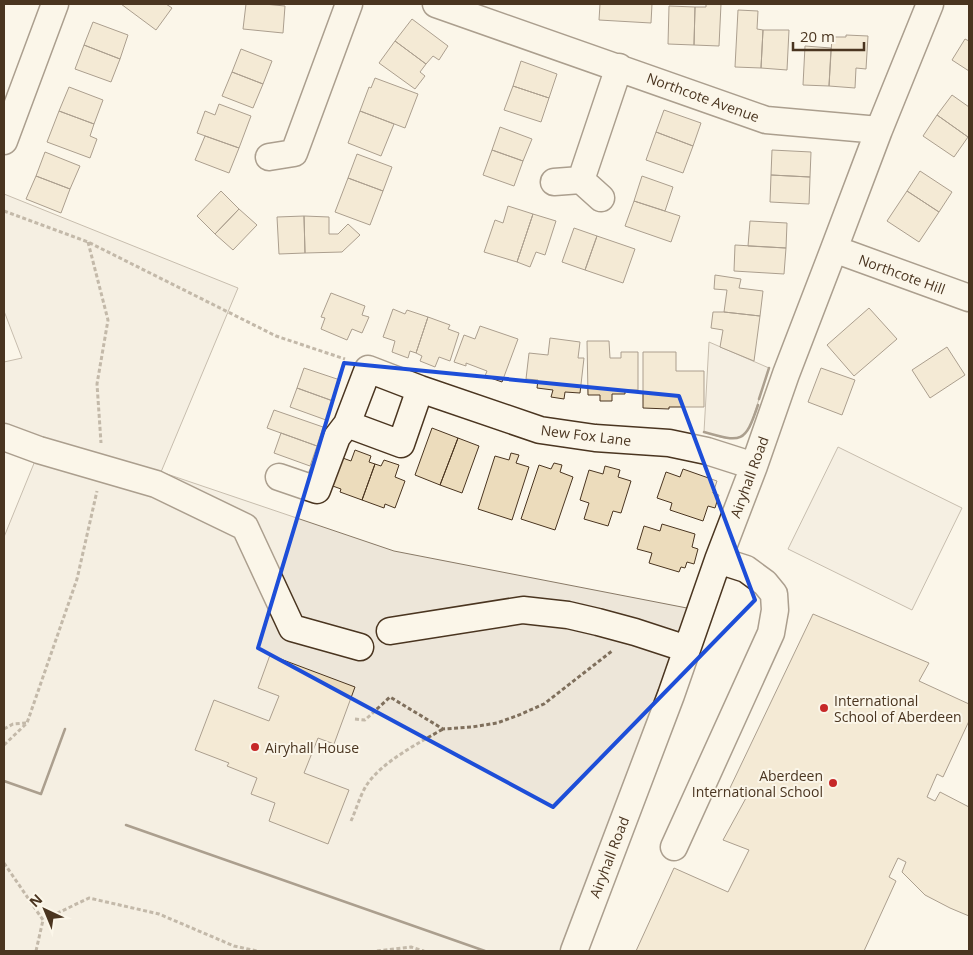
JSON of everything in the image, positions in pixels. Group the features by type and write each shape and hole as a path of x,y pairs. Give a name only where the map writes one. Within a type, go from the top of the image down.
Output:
{"street":[{"path":"4,141 56,4"},
{"path":"291,160 349,4"},
{"name":"Northcote Avenue","path":"436,4 766,120 879,130"},
{"name":"Airyhall Road","path":"574,951 687,649 786,374 879,130 930,4"},
{"path":"581,180 619,67"},
{"path":"554,182 581,180 601,198"},
{"name":"Northcote Hill","path":"834,249 969,298"},
{"path":"280,477 317,490 337,437 348,424 368,369"},
{"name":"New Fox Lane","path":"368,369 540,430 595,438 669,443 707,451 754,466"},
{"path":"348,424 401,444 420,389"},
{"path":"4,437 39,450 156,484 245,527 292,628 360,647"},
{"path":"674,847 771,633 775,610 774,594 765,583 746,569 718,560"},
{"path":"390,631 523,610 568,615 598,622 687,649"}],"path":[{"path":"4,211 88,242 276,336 368,369"},
{"path":"4,745 27,723 77,578 102,468 97,384 108,320 88,242"},
{"path":"351,821 366,787 376,773 408,750 443,729 472,727 497,722 520,715 544,704 635,632"},
{"path":"356,719 365,720 390,697 443,729"},
{"path":"4,729 12,724 27,723"},
{"path":"4,863 43,920 36,951"},
{"path":"43,920 89,898 159,914 234,946 257,951"},
{"path":"377,951 411,947 424,951"}],"highlighted area":[{"path":"344,363 679,396 755,600 553,807 258,648"}],"shaded area":[{"path":"4,194 238,288 161,472 394,551 692,609 573,951 4,951 4,537 39,451 4,437 4,362 22,358 4,311"},
{"path":"709,342 769,368 750,427 741,437 723,438 704,432"},
{"path":"838,447 962,508 912,610 788,549"}],"building":[{"path":"121,4 166,4 172,8 156,30"},
{"path":"246,4 285,6 283,33 243,29"},
{"path":"600,4 652,4 651,23 599,20"},
{"path":"706,4 721,4 719,46 694,45 695,7 706,7"},
{"path":"669,6 695,7 694,45 668,44"},
{"path":"738,10 758,11 757,29 763,30 761,68 735,67"},
{"path":"412,19 448,46 439,60 433,56 426,64 395,41"},
{"path":"93,22 128,35 120,59 84,45"},
{"path":"763,30 789,30 787,70 761,68"},
{"path":"846,35 868,36 866,69 856,68 855,88 829,86 832,37 846,37"},
{"path":"965,39 969,41 969,71 952,60"},
{"path":"395,41 426,64 420,72 425,76 415,89 379,63"},
{"path":"84,45 120,59 111,82 75,69"},
{"path":"805,46 831,48 829,86 803,85"},
{"path":"241,49 272,61 263,84 232,72"},
{"path":"521,61 557,74 549,98 513,86"},
{"path":"232,72 263,84 253,108 222,96"},
{"path":"375,78 418,94 405,128 360,111 369,87 371,88"},
{"path":"513,86 549,98 541,122 504,110"},
{"path":"69,87 103,100 94,124 59,111"},
{"path":"952,95 969,107 968,137 937,115"},
{"path":"219,104 251,116 239,148 197,133 205,111 215,115"},
{"path":"664,110 701,123 693,146 656,132"},
{"path":"59,111 94,124 90,136 97,139 90,158 47,142"},
{"path":"360,111 394,124 381,156 348,143"},
{"path":"937,115 968,137 954,157 923,136"},
{"path":"500,127 532,139 523,161 492,150"},
{"path":"656,132 693,146 683,173 646,160"},
{"path":"205,136 239,148 229,173 195,160"},
{"path":"492,150 523,161 514,186 483,175"},
{"path":"772,150 811,152 810,177 771,175"},
{"path":"45,152 80,166 70,189 36,176"},
{"path":"357,154 392,167 383,191 348,178"},
{"path":"920,171 952,192 939,212 907,191"},
{"path":"771,175 810,177 809,204 770,202"},
{"path":"36,176 70,189 61,213 26,199"},
{"path":"642,176 673,187 665,211 634,201"},
{"path":"348,178 383,191 370,225 335,212"},
{"path":"221,191 239,209 215,234 197,216"},
{"path":"907,191 939,212 919,242 887,221"},
{"path":"634,201 680,216 671,242 625,226"},
{"path":"508,206 533,214 517,262 484,252 495,220 503,223"},
{"path":"239,209 257,225 233,250 215,234"},
{"path":"533,214 556,221 545,255 536,252 530,267 517,262"},
{"path":"304,216 329,217 329,234 338,234 348,224 360,235 342,252 305,253"},
{"path":"304,216 305,253 279,254 277,217"},
{"path":"750,221 787,223 786,248 748,246"},
{"path":"574,228 597,236 585,270 562,262"},
{"path":"597,236 635,249 623,283 585,270"},
{"path":"735,245 786,248 784,274 734,271"},
{"path":"715,275 741,279 739,288 763,291 760,316 724,312 727,290 714,289"},
{"path":"331,293 365,306 362,315 369,317 362,333 352,329 347,340 321,329 325,318 321,317"},
{"path":"869,308 897,339 854,376 827,345"},
{"path":"393,309 405,314 407,310 428,317 416,353 410,351 408,358 392,352 395,341 383,337"},
{"path":"713,312 760,316 754,361 720,347 723,330 711,328"},
{"path":"428,317 450,325 448,329 459,333 450,361 439,357 435,367 420,361 422,356 416,353"},
{"path":"480,326 518,339 502,382 485,376 487,371 466,363 466,366 454,362 464,335 475,339"},
{"path":"550,338 580,342 578,358 584,358 580,393 565,392 564,399 551,397 553,390 537,388 538,380 526,379 529,353 548,355"},
{"path":"587,341 609,341 610,358 621,358 621,352 638,352 638,390 625,390 625,394 612,394 612,401 600,401 600,395 588,395"},
{"path":"947,347 965,375 930,398 912,370"},
{"path":"643,352 676,352 676,371 704,371 704,407 643,408"},
{"path":"304,368 340,380 333,401 297,388"},
{"path":"821,368 855,380 842,415 808,402"},
{"path":"297,388 333,401 326,420 290,407"},
{"path":"274,410 323,427 317,446 267,428"},
{"path":"432,428 458,438 440,485 415,475"},
{"path":"281,433 317,446 310,466 274,453"},
{"path":"458,438 479,446 462,493 440,485"},
{"path":"355,450 371,456 369,462 375,464 362,500 340,492 341,489 330,485 340,457 351,461"},
{"path":"511,453 519,455 516,463 529,467 512,520 478,509 495,456 509,460"},
{"path":"384,460 399,465 395,477 405,481 395,508 385,504 384,508 362,500 375,464 381,466"},
{"path":"554,463 562,465 560,472 573,477 555,530 521,519 539,465 551,469"},
{"path":"605,466 620,470 618,477 631,481 621,513 613,511 608,526 584,519 589,503 580,500 589,470 603,474"},
{"path":"683,469 717,481 713,493 719,495 715,508 708,506 703,521 670,510 672,503 657,498 666,472 680,477"},
{"path":"662,524 695,534 692,547 698,549 694,564 687,562 685,568 681,567 679,572 649,563 652,553 637,549 644,526 660,531"},
{"name":"Aberdeen International School","path":"813,614 929,663 919,681 969,704 969,721 943,777 937,774 927,797 935,801 940,792 969,807 969,916 925,895 902,872 906,862 898,858 889,877 896,881 864,951 636,951 674,868 728,892 749,850 723,840 746,798 729,790"},
{"name":"Airyhall House","path":"270,655 355,687 334,744 318,738 304,773 349,790 328,844 269,821 275,803 251,794 257,778 227,766 229,763 195,750 214,700 269,721 279,696 258,688"}],"wall":[{"path":"759,399 769,368"},
{"path":"704,432 727,438 740,437 749,427 758,405"},
{"path":"4,781 41,794 65,729"},
{"path":"126,825 485,951"}],"place":[{"name":"International School of Aberdeen","path":"824,708"},
{"name":"Airyhall House","path":"255,747"},
{"name":"Aberdeen International School","path":"833,783"}]}
